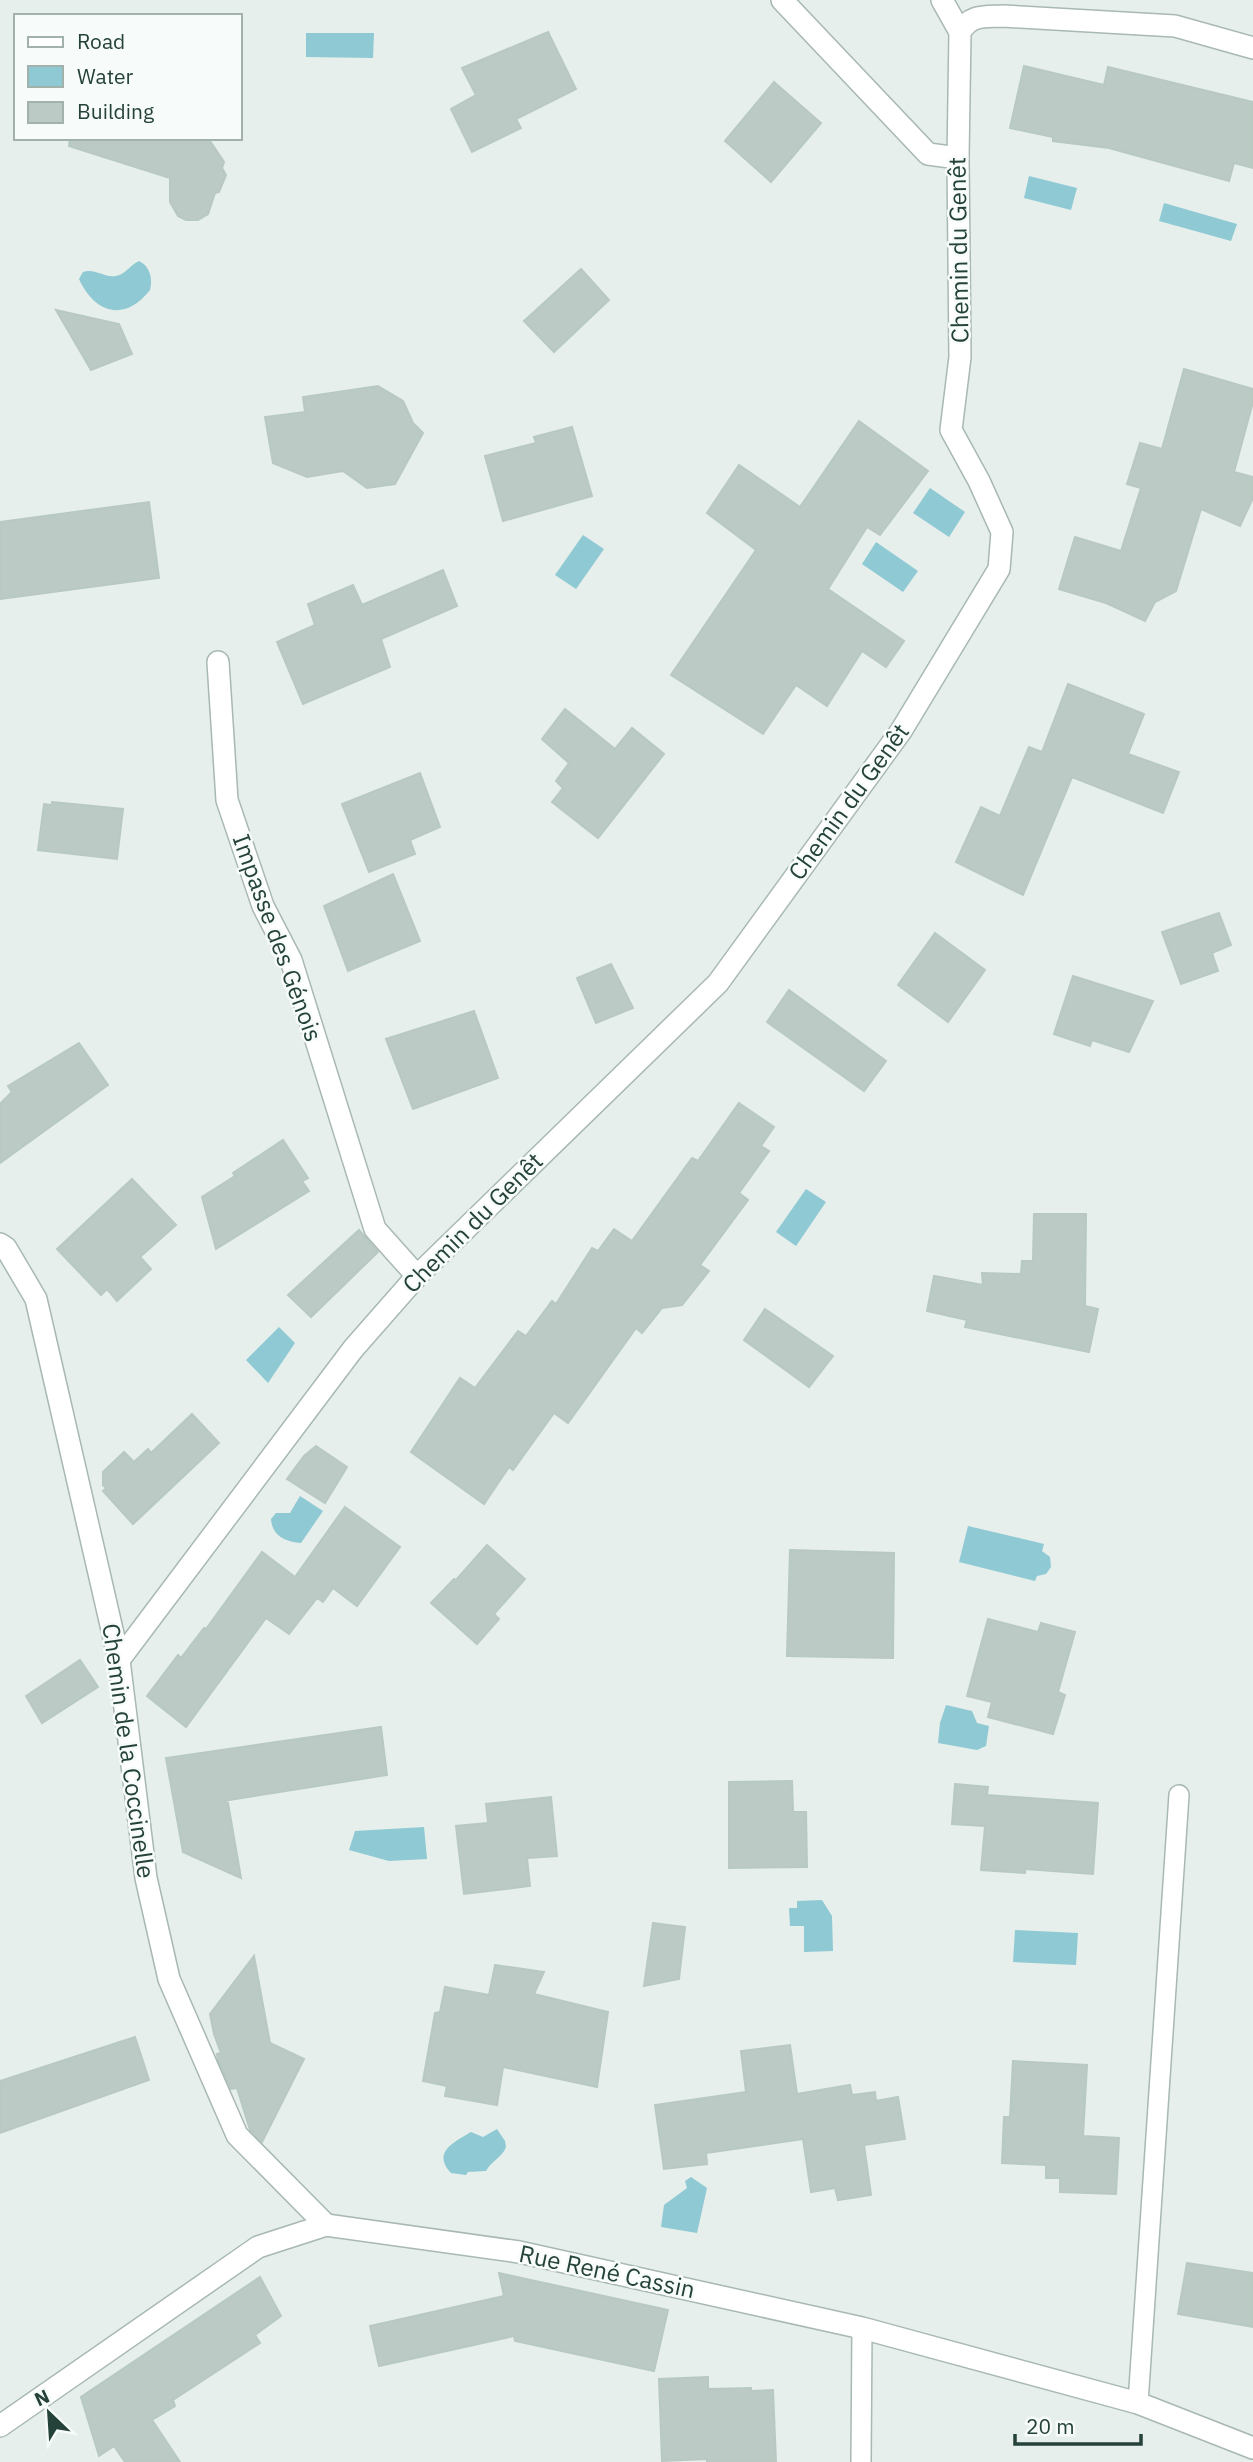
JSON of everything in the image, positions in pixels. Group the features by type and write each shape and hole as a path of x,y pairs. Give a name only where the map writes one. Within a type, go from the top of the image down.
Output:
{"street":[{"path":"782,0 928,154 958,158"},
{"path":"942,0 960,32 966,22 978,17 1003,16 1175,26 1253,48"},
{"name":"Chemin du Genêt","path":"119,1660 353,1349 417,1276 718,983 901,731 999,569 1002,532 979,481 951,430 960,357 960,32"},
{"name":"Impasse des Génois","path":"218,662 227,800 263,906 291,960 375,1229 417,1276"},
{"name":"Chemin de la Coccinelle","path":"0,1244 6,1248 36,1299 119,1660 146,1878 169,1979 237,2135 326,2225"},
{"name":"Rue René Cassin","path":"0,2426 258,2247 326,2225 519,2252 862,2328 1138,2403 1253,2448"}],"lane":[{"path":"1138,2403 1179,1795"},
{"path":"861,2462 862,2328"}],"water":[{"path":"306,33 374,33 373,58 306,57"},
{"path":"1029,176 1077,188 1071,210 1024,198"},
{"path":"1164,203 1237,224 1231,241 1159,221"},
{"path":"139,261 150,273 150,290 131,307 121,310 111,310 93,300 79,279 83,272 87,271 116,276"},
{"path":"930,488 965,512 949,537 913,513"},
{"path":"583,535 604,549 576,589 555,575"},
{"path":"876,542 918,571 903,592 862,564"},
{"path":"806,1189 826,1202 796,1246 776,1232"},
{"path":"279,1327 295,1343 268,1383 246,1360"},
{"path":"300,1496 323,1511 301,1543 277,1534 271,1519 276,1513 290,1513"},
{"path":"968,1526 1044,1544 1042,1551 1050,1557 1051,1567 1046,1574 1037,1576 1035,1581 959,1562"},
{"path":"946,1705 972,1711 977,1723 989,1726 986,1746 977,1750 938,1743 940,1723"},
{"path":"424,1827 427,1859 389,1861 349,1850 355,1831"},
{"path":"822,1900 832,1916 833,1951 804,1952 804,1926 790,1926 789,1908 797,1908 797,1901"},
{"path":"1015,1930 1078,1933 1076,1965 1013,1962"},
{"path":"497,2129 506,2147 486,2171 468,2172 466,2175 451,2173 446,2166 444,2154 452,2144 471,2132 483,2137"},
{"path":"691,2177 707,2188 697,2233 661,2227 664,2205 687,2188 685,2181"}],"building":[{"path":"548,32 576,89 516,119 521,128 472,152 451,109 476,95 462,68"},
{"path":"1024,66 1104,85 1108,67 1253,102 1253,168 1234,163 1229,181 1109,148 1053,141 1053,137 1010,128"},
{"path":"774,82 821,123 771,182 725,141"},
{"path":"70,140 209,140 224,162 222,168 226,175 219,192 215,193 208,214 198,220 186,220 178,216 170,202 170,178 69,146"},
{"path":"581,269 609,300 554,352 524,321"},
{"path":"56,310 119,324 132,354 91,370"},
{"path":"1184,369 1253,389 1253,402 1234,472 1253,477 1253,498 1240,526 1201,509 1176,591 1155,602 1145,621 1106,603 1059,589 1075,537 1121,551 1141,488 1127,484 1140,443 1162,449"},
{"path":"378,386 403,401 413,423 423,433 395,484 367,488 343,471 307,477 273,463 265,417 305,412 303,397"},
{"path":"859,421 928,471 880,535 867,527 828,589 904,641 886,667 862,651 827,706 796,685 763,734 671,675 756,550 707,513 739,465 800,507"},
{"path":"572,427 592,496 503,521 485,456 536,443 534,437"},
{"path":"149,502 159,578 0,599 0,522"},
{"path":"443,570 457,606 381,639 390,667 303,704 277,642 315,625 308,604 353,585 362,605"},
{"path":"1068,684 1144,714 1128,754 1179,772 1163,813 1072,777 1023,895 956,862 981,807 1000,816 1029,747 1042,752"},
{"path":"565,709 615,749 632,728 664,754 598,838 552,802 563,788 556,781 569,763 542,739"},
{"path":"420,773 440,827 410,840 415,854 369,872 342,804"},
{"path":"52,802 123,809 117,859 38,850 44,804 52,805"},
{"path":"393,874 420,941 348,971 324,906"},
{"path":"1219,913 1231,945 1212,953 1218,971 1181,984 1162,932"},
{"path":"935,933 985,970 948,1022 898,985"},
{"path":"611,964 633,1008 596,1023 577,978"},
{"path":"1073,976 1153,1001 1129,1052 1092,1040 1090,1046 1054,1034"},
{"path":"789,990 886,1061 864,1091 767,1022"},
{"path":"474,1011 498,1078 413,1109 386,1039"},
{"path":"79,1043 108,1085 0,1163 0,1104 12,1092 8,1086"},
{"path":"739,1103 774,1127 761,1146 769,1151 739,1193 748,1200 700,1265 709,1271 682,1305 662,1308 642,1333 636,1328 568,1423 554,1413 513,1470 509,1467 484,1504 411,1452 460,1378 475,1388 518,1331 526,1336 552,1301 556,1304 592,1248 598,1251 614,1229 632,1241 692,1158 698,1161"},
{"path":"283,1140 308,1178 302,1181 309,1191 216,1249 202,1197"},
{"path":"132,1179 176,1225 140,1257 151,1269 117,1301 107,1289 101,1295 57,1249"},
{"path":"1034,1214 1086,1214 1085,1306 1098,1309 1089,1352 965,1327 967,1320 927,1311 934,1276 983,1285 982,1273 1021,1274 1022,1261 1033,1261"},
{"path":"359,1230 378,1252 311,1317 288,1295"},
{"path":"765,1309 833,1356 809,1387 744,1340"},
{"path":"192,1414 219,1443 133,1524 103,1491 106,1488 103,1485 103,1472 124,1452 134,1462 148,1449 151,1453"},
{"path":"316,1446 347,1467 325,1503 287,1479 304,1456"},
{"path":"345,1507 400,1547 357,1606 333,1588 323,1602 317,1598 289,1634 266,1618 186,1727 147,1696 178,1655 181,1658 204,1628 206,1629 262,1552 295,1577"},
{"path":"487,1545 525,1579 494,1614 499,1619 477,1644 431,1603"},
{"path":"790,1550 894,1553 893,1658 787,1656"},
{"path":"988,1619 1038,1632 1041,1623 1075,1632 1058,1692 1065,1695 1053,1734 988,1717 992,1702 967,1696"},
{"path":"80,1660 98,1687 42,1723 26,1696"},
{"path":"381,1727 387,1775 223,1801 228,1803 241,1878 183,1852 166,1758"},
{"path":"792,1781 793,1812 806,1812 807,1867 729,1868 729,1782"},
{"path":"955,1784 988,1787 987,1795 1098,1803 1093,1874 1025,1869 1025,1873 981,1870 985,1826 952,1824"},
{"path":"551,1797 557,1856 527,1858 530,1886 464,1894 456,1826 488,1823 486,1804"},
{"path":"653,1923 685,1927 679,1979 644,1986"},
{"path":"254,1956 270,2043 304,2059 262,2142 250,2130 237,2088 231,2089 218,2060 217,2054 221,2053 210,2014"},
{"path":"495,1965 544,1972 534,1994 608,2012 597,2087 503,2067 497,2105 445,2096 447,2086 423,2081 435,2013 440,2012 445,1987 489,1995"},
{"path":"135,2037 149,2080 0,2133 0,2081"},
{"path":"790,2045 797,2094 850,2085 852,2095 875,2092 876,2101 898,2097 905,2139 864,2145 871,2195 838,2200 835,2188 811,2192 803,2139 706,2153 707,2164 664,2169 655,2105 746,2092 741,2051"},
{"path":"1013,2061 1087,2065 1083,2136 1119,2138 1116,2194 1060,2192 1060,2178 1046,2178 1046,2165 1002,2163 1004,2117 1010,2117"},
{"path":"1187,2263 1253,2273 1253,2327 1178,2314"},
{"path":"499,2273 668,2310 654,2371 515,2341 514,2336 379,2366 370,2326 504,2296"},
{"path":"260,2277 281,2316 255,2335 260,2343 173,2400 175,2406 152,2420 180,2462 125,2462 114,2446 99,2456 81,2397"},
{"path":"708,2377 708,2389 773,2390 776,2462 707,2462 707,2459 662,2461 659,2379"}]}
